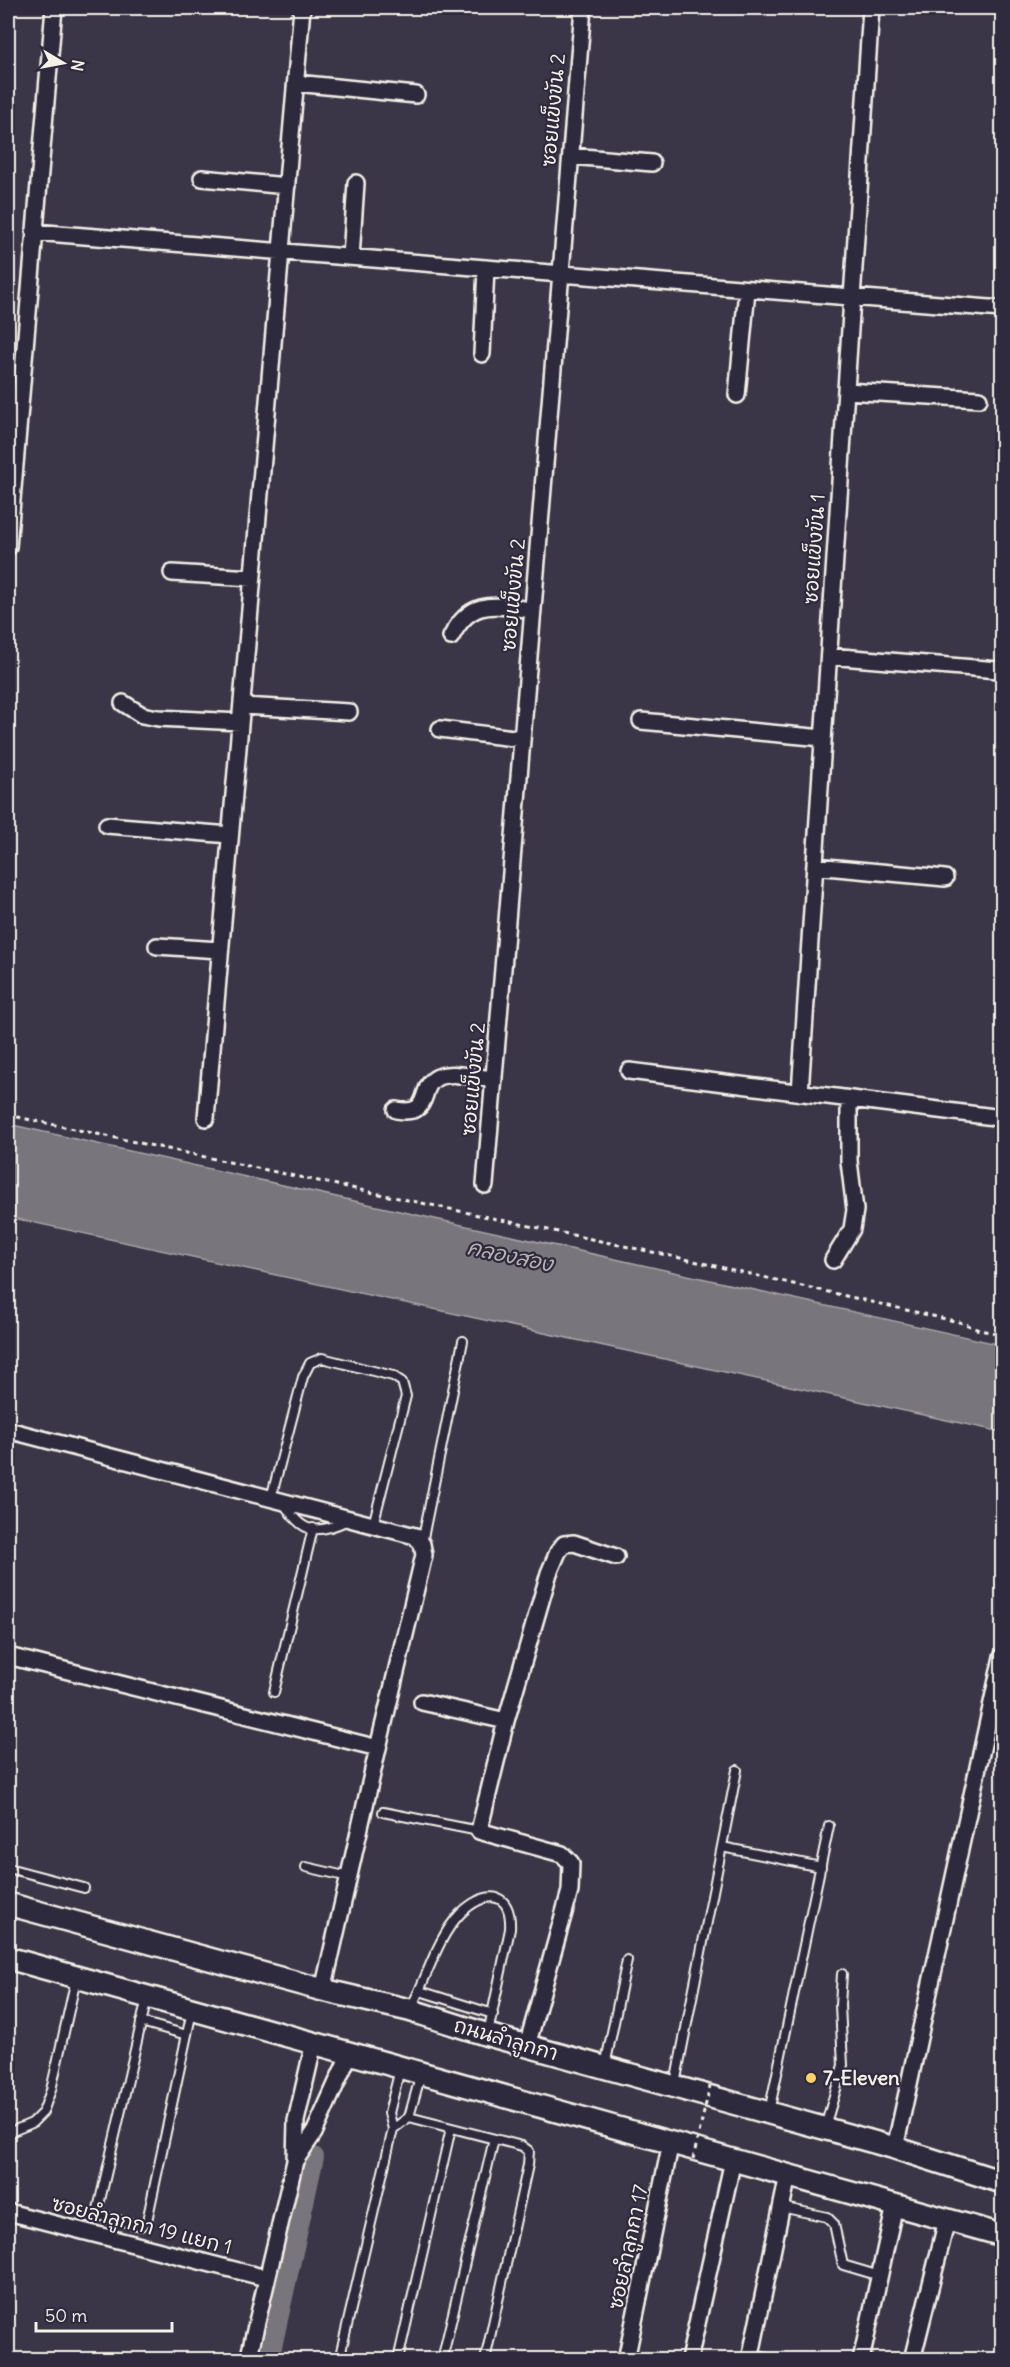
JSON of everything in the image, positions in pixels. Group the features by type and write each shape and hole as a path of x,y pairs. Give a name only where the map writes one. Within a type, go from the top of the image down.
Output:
{"main road":[{"name":"ถนนลำลูกกา","path":"8,1904 323,1990 409,2010 527,2046 1001,2176"},
{"path":"8,1958 1002,2235"}],"street":[{"path":"8,547 54,8"},
{"path":"206,1118 302,8"},
{"name":"ซอยแข็งขัน 2","path":"485,1185 583,8"},
{"name":"ซอยแข็งขัน 1","path":"800,1093 871,8"},
{"path":"296,83 416,95"},
{"path":"571,156 652,164"},
{"path":"202,178 286,186"},
{"path":"351,257 356,183"},
{"path":"34,232 1002,309"},
{"path":"482,354 486,268"},
{"path":"737,395 747,290"},
{"path":"846,391 979,399"},
{"path":"172,573 252,578"},
{"path":"451,637 459,622 469,612 485,606 533,610"},
{"path":"828,656 998,669"},
{"path":"123,702 142,715 158,718 240,722"},
{"path":"242,706 349,712"},
{"path":"641,722 823,738"},
{"path":"440,729 522,739"},
{"path":"107,825 230,835"},
{"path":"815,866 945,878"},
{"path":"157,946 220,950"},
{"path":"629,1071 1002,1118"},
{"path":"396,1110 415,1110 421,1106 429,1083 438,1078 453,1075 494,1079"},
{"path":"833,1260 852,1229 855,1210 849,1161 849,1099"},
{"path":"8,1430 415,1536 422,1544 424,1555 323,1990"},
{"path":"527,2046 570,1891 571,1863 562,1854 479,1831 506,1721 549,1573 558,1552 564,1544 574,1543 616,1557"},
{"path":"8,1656 378,1748"},
{"path":"895,2148 1002,1657"},
{"path":"422,1702 506,1721"},
{"path":"248,2360 295,2161 296,2121 314,2043"},
{"path":"295,2161 314,2133 350,2053"},
{"name":"ซอยลำลูกกา 17","path":"626,2360 671,2142"},
{"path":"689,2360 733,2160"},
{"path":"750,2357 788,2175"},
{"path":"861,2360 895,2205"},
{"name":"ซอยลำลูกกา 19 แยก 1","path":"8,2212 266,2278"},
{"path":"912,2360 947,2220"}],"lane":[{"path":"422,1544 463,1341"},
{"path":"350,1519 326,1530 313,1528 294,1520 277,1500 303,1377 310,1363 322,1358 393,1376 402,1382 406,1396 373,1525"},
{"path":"274,1692 313,1528"},
{"path":"674,2086 737,1770"},
{"path":"383,1812 479,1831"},
{"path":"769,2113 829,1826"},
{"path":"722,1847 821,1867"},
{"path":"306,1867 349,1877"},
{"path":"8,1868 84,1888"},
{"path":"409,2010 445,1935 459,1914 478,1899 485,1896 496,1898 506,1904 511,1915 488,2035"},
{"path":"604,2067 627,1960"},
{"path":"825,2128 843,2065 840,2006 842,1974"},
{"path":"8,2133 32,2123 43,2112 51,2090 77,1977"},
{"path":"420,1991 493,2014"},
{"path":"147,1997 98,2209 102,2216 141,2226 147,2222 193,2010"},
{"path":"141,2022 187,2035"},
{"path":"339,2360 393,2129 389,2113 401,2067"},
{"path":"393,2129 409,2117 421,2073"},
{"path":"409,2117 527,2148 530,2156 485,2360"},
{"path":"398,2360 451,2128"},
{"path":"442,2360 494,2139"},
{"path":"781,2206 827,2217 834,2224 843,2265 880,2276"},
{"path":"750,2357 778,2360"}],"path":[{"path":"8,1115 685,1258 1002,1334"},
{"path":"693,2159 710,2086"}],"water":[{"name":"คลองสอง","path":"8,1124 1002,1345 1002,1432 8,1217"}],"waterway":[{"path":"269,2360 314,2157"}],"place":[{"name":"7-Eleven","path":"811,2078"}]}
